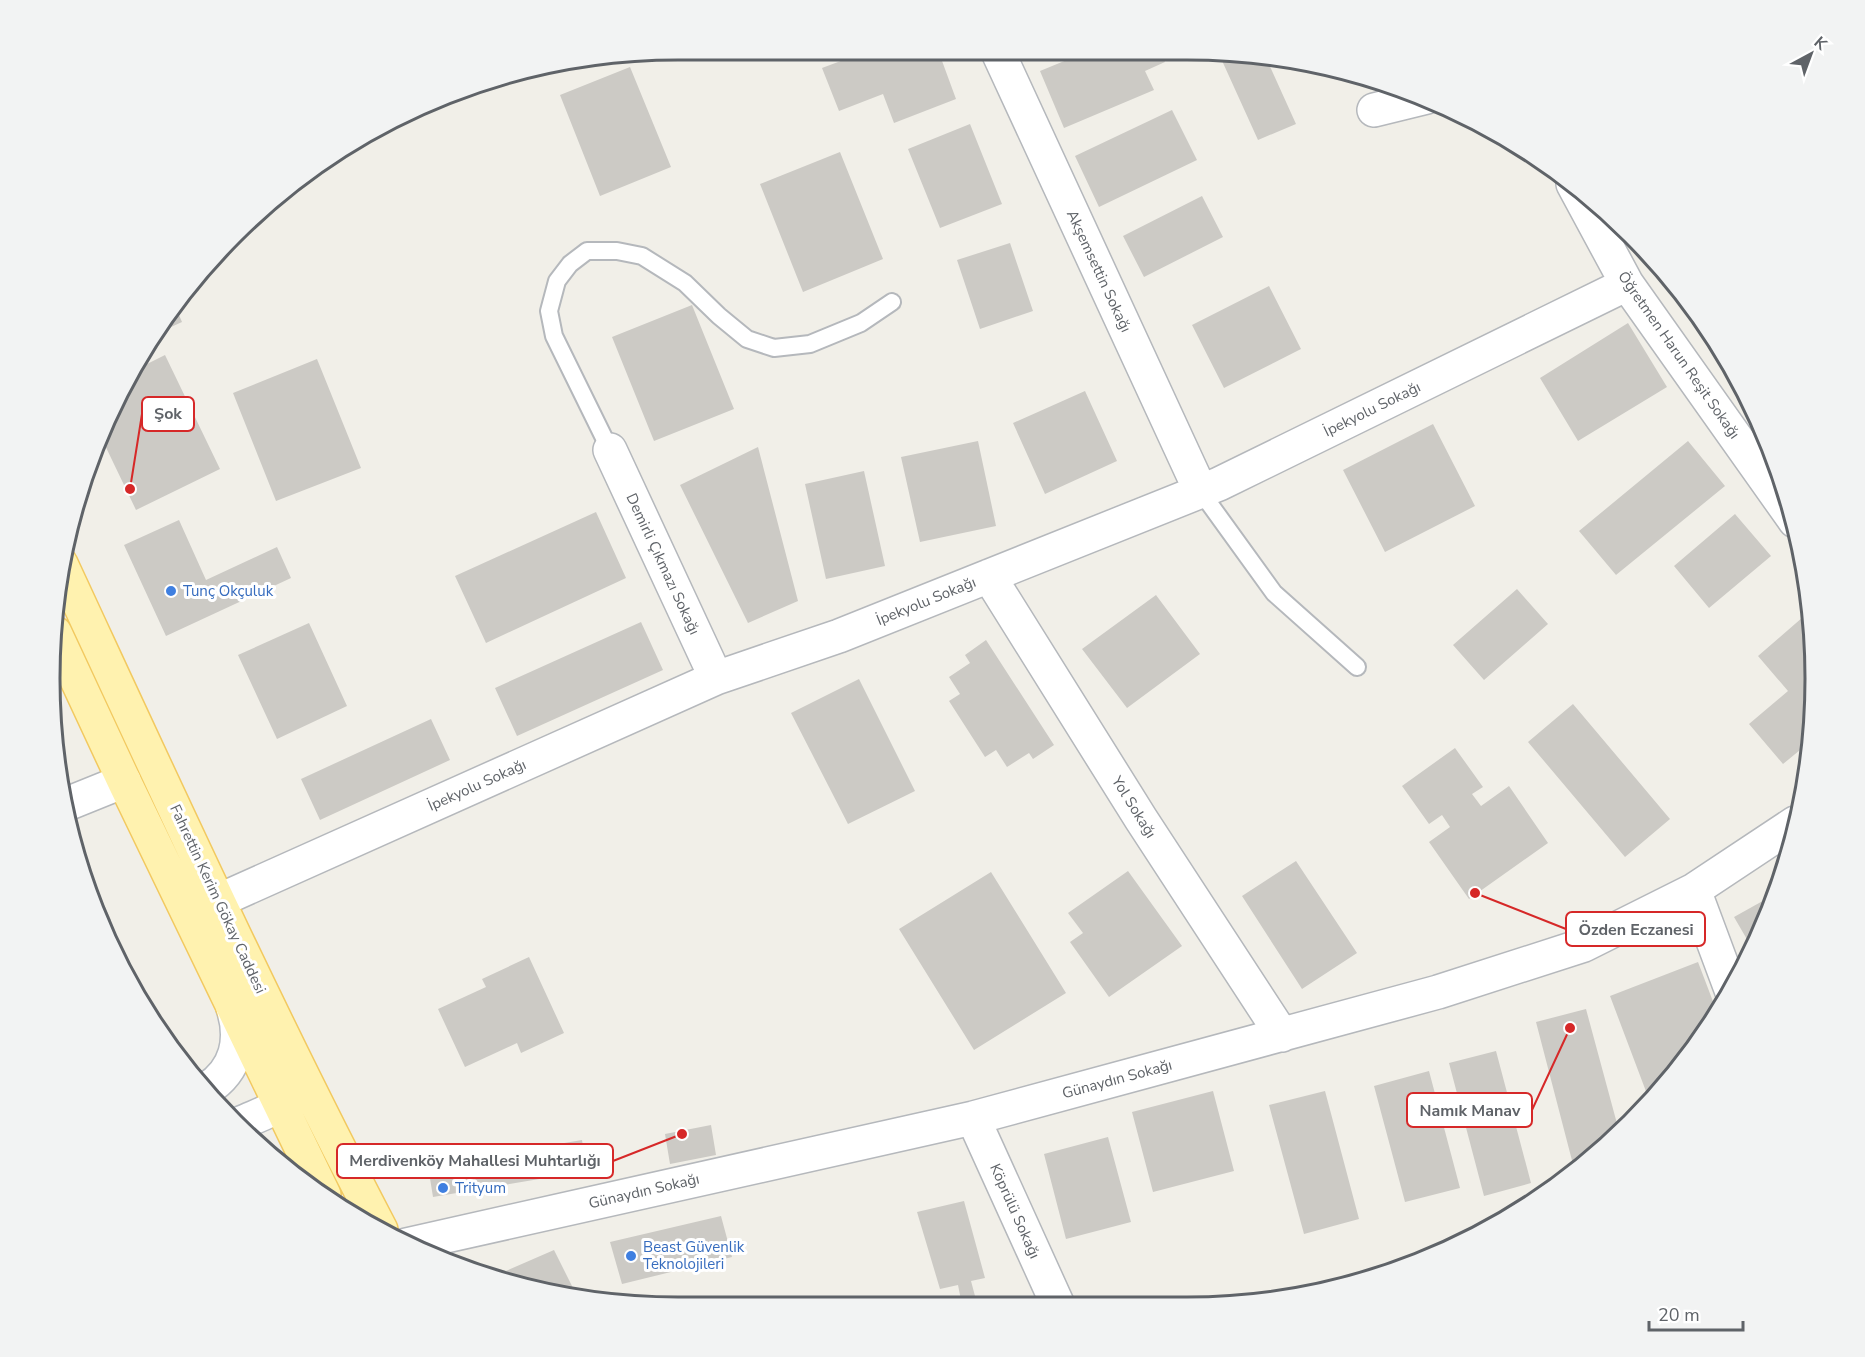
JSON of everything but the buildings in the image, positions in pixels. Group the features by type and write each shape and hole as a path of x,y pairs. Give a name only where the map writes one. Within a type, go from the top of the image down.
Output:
{"main road":[{"name":"Fahrettin Kerim Gökay Caddesi","path":"68,580 218,902 374,1217"},
{"path":"61,645 317,1180"}],"street":[{"name":"Akşemsettin Sokağı","path":"1001,60 1201,492"},
{"path":"1374,110 1408,102"},
{"name":"Öğretmen Harun Reşit Sokağı","path":"1585,205 1627,284 1777,495"},
{"name":"İpekyolu Sokağı","path":"218,902 716,678 839,636 1201,492 1627,284"},
{"name":"Demirli Çıkmazı Sokağı","path":"610,450 716,678"},
{"name":"Yol Sokağı","path":"989,576 1141,819 1282,1035"},
{"path":"73,802 124,781"},
{"name":"Günaydın Sokağı","path":"423,1241 973,1118 1438,992 1584,945 1694,890 1786,831"},
{"path":"1694,890 1727,979"},
{"path":"212,1085 226,1072 237,1046 238,1024 231,1003"},
{"path":"246,1121 281,1104 288,1098 293,1088 295,1073 292,1055"},
{"name":"Köprülü Sokağı","path":"973,1118 1054,1297"}],"lane":[{"path":"610,450 554,336 549,311 557,281 570,264 587,251 617,251 642,256 685,283 747,339 774,348 810,344 861,323 891,303"},
{"path":"1201,492 1274,593 1357,668"}],"place":[{"name":"Şok","path":"130,489"},
{"name":"Tunç Okçuluk","path":"171,591"},
{"name":"Özden Eczanesi","path":"1475,893"},
{"name":"Namık Manav","path":"1570,1028"},
{"name":"Merdivenköy Mahallesi Muhtarlığı","path":"682,1134"},
{"name":"Trityum","path":"443,1188"},
{"name":"Beast Güvenlik Teknolojileri","path":"631,1256"}]}
